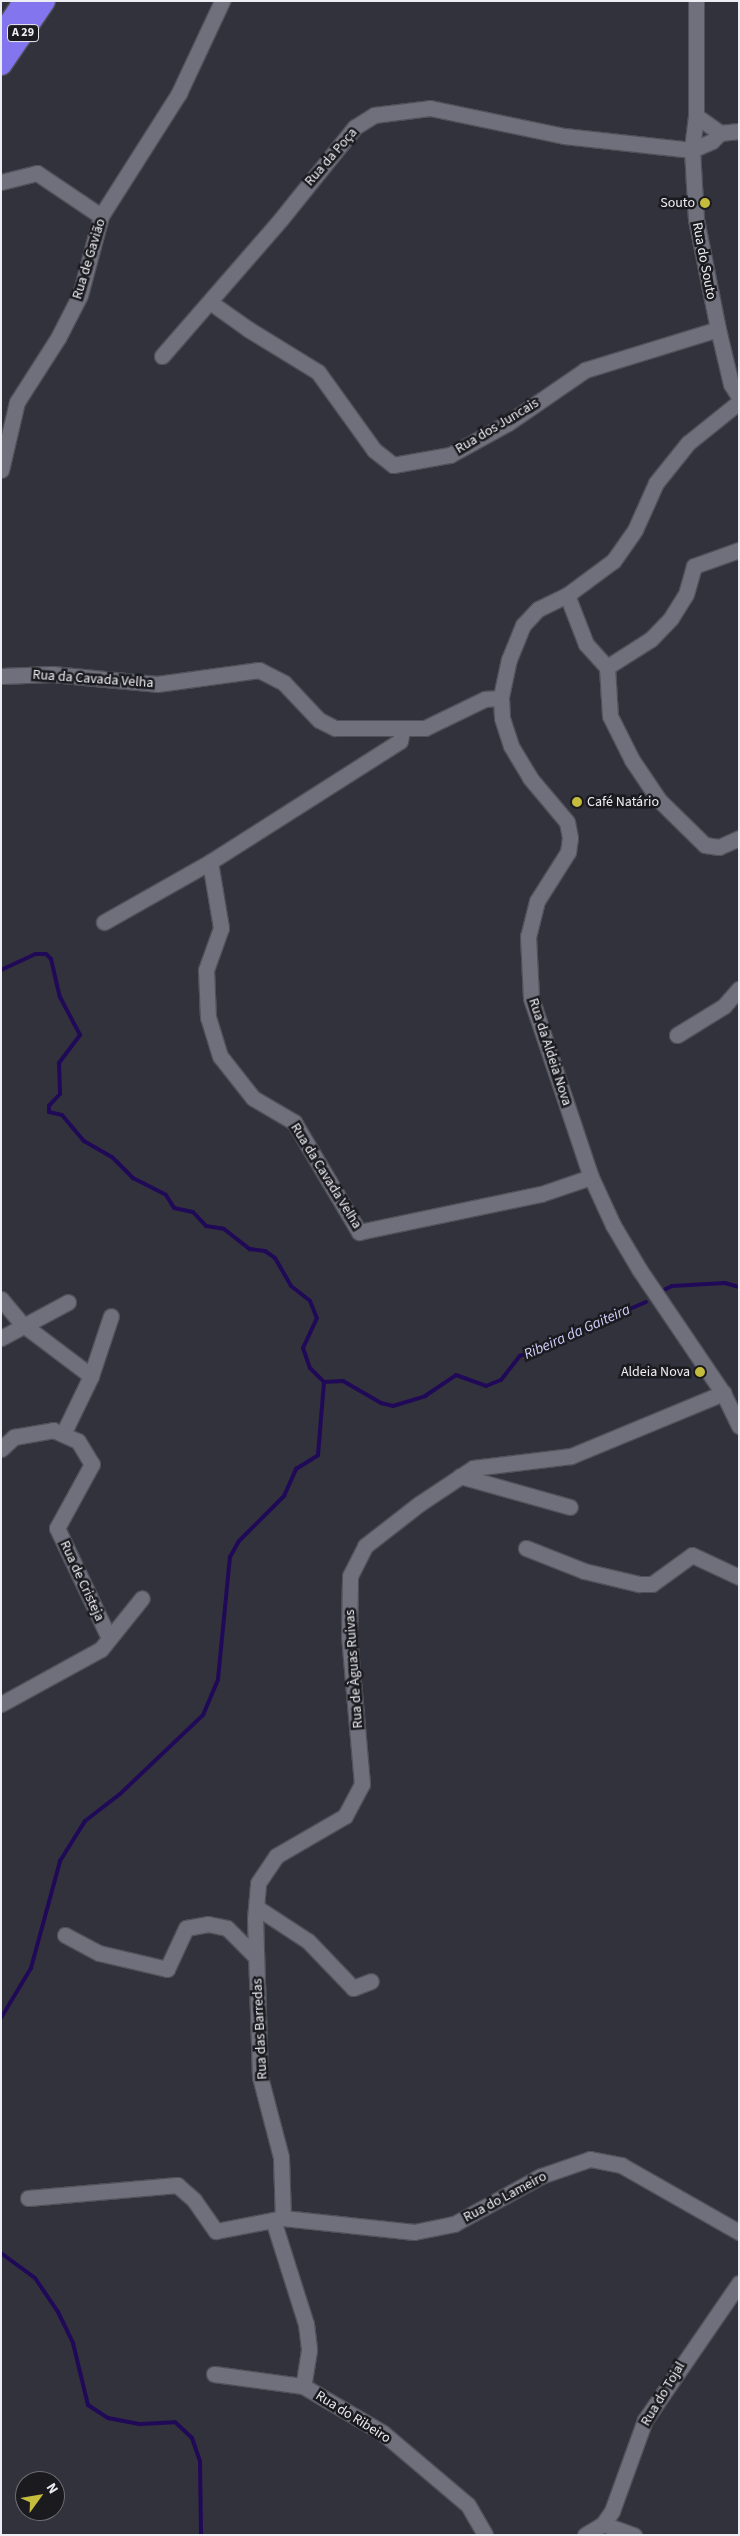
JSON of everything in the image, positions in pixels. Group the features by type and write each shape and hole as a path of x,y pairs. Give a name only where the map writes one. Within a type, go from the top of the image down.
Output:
{"highway":[{"name":"A 29","path":"1,37 25,1"},
{"name":"A 29","path":"1,64 44,1"}],"street":[{"name":"Rua de Gavião","path":"1,470 17,402 58,338 80,295 101,216 179,93 222,1"},
{"name":"Rua do Souto","path":"696,1 696,116 692,150 696,219 731,384 739,397"},
{"name":"Rua da Poça","path":"162,356 210,302 355,127 374,115 430,108 564,136 692,150"},
{"path":"696,116 720,133"},
{"path":"692,150 712,141 720,133 739,131"},
{"path":"1,182 37,174 101,216"},
{"name":"Rua dos Juncais","path":"210,302 318,372 374,450 393,466 450,455 508,423 585,370 718,329"},
{"name":"Rua da Aldeia Nova","path":"739,402 688,443 656,483 635,530 613,561 566,595 538,609 523,625 509,659 501,698 502,718 510,746 530,778 567,822 570,838 568,852 536,901 528,936 531,998 592,1177 613,1225 639,1270 723,1393 739,1426"},
{"path":"607,667 651,640 671,618 686,594 694,566 739,550"},
{"path":"566,595 586,644 607,667 610,716 632,760 659,800 705,845 719,848 739,838"},
{"name":"Rua da Cavada Velha","path":"1,676 52,674 158,684 258,670 284,683 319,720 336,728 402,730 425,728 485,699 501,698"},
{"path":"104,922 210,862 400,741 402,730"},
{"name":"Rua da Cavada Velha","path":"210,862 221,928 206,970 208,1017 220,1056 253,1098 294,1122 359,1232 541,1194 592,1177"},
{"path":"676,1035 724,1006 739,989"},
{"path":"1,1299 25,1326 91,1376"},
{"path":"1,1338 68,1302"},
{"path":"1,1448 14,1437 53,1430 63,1434 91,1376 111,1316"},
{"name":"Rua de Àguas Ruivas","path":"256,1907 258,1883 276,1856 345,1816 362,1784 349,1636 350,1576 365,1546 473,1468 571,1456 723,1393"},
{"name":"Rua de Cristeja","path":"63,1434 78,1441 92,1464 57,1528 109,1638"},
{"path":"460,1476 570,1507"},
{"path":"526,1548 584,1571 639,1584 652,1584 692,1555 739,1577"},
{"path":"1,1704 101,1649 142,1598"},
{"path":"256,1907 308,1942 353,1988 370,1981"},
{"name":"Rua das Barredas","path":"256,1907 260,2077 281,2157 278,2219"},
{"path":"65,1935 99,1953 167,1969 186,1928 208,1924 227,1928 256,1957"},
{"name":"Rua do Lameiro","path":"28,2198 177,2186 194,2200 216,2231 278,2219 414,2232 454,2224 541,2176 590,2159 622,2165 739,2232"},
{"path":"278,2219 306,2324 309,2350 303,2386"},
{"name":"Rua do Tojal","path":"585,2535 603,2524 612,2511 645,2420 739,2282"},
{"name":"Rua do Ribeiro","path":"214,2374 303,2386 383,2433 468,2505 485,2535"},
{"path":"603,2524 634,2535"}],"waterway":[{"path":"1,970 35,954 46,954 51,959 60,997 80,1035 59,1063 60,1094 49,1106 49,1112 62,1115 84,1141 112,1157 133,1178 166,1195 174,1208 193,1212 206,1226 224,1229 250,1249 265,1251 275,1258 291,1286 310,1301 317,1318 303,1348 310,1368 324,1382"},
{"name":"Ribeira da Gaiteira","path":"662,1291 672,1286 725,1283 739,1287"},
{"name":"Ribeira da Gaiteira","path":"324,1382 343,1381 381,1403 393,1406 425,1396 456,1375 486,1386 501,1380 520,1356 646,1302"},
{"path":"1,2018 31,1968 60,1861 85,1821 120,1794 203,1715 218,1679 230,1557 239,1541 284,1496 296,1469 318,1455 324,1382"},
{"path":"1,2253 35,2278 58,2312 73,2343 88,2405 108,2418 140,2424 175,2422 192,2438 200,2461 201,2535"}],"place":[{"name":"Souto","path":"705,203"},
{"name":"Café Natário","path":"577,802"},
{"name":"Aldeia Nova","path":"700,1372"}]}
